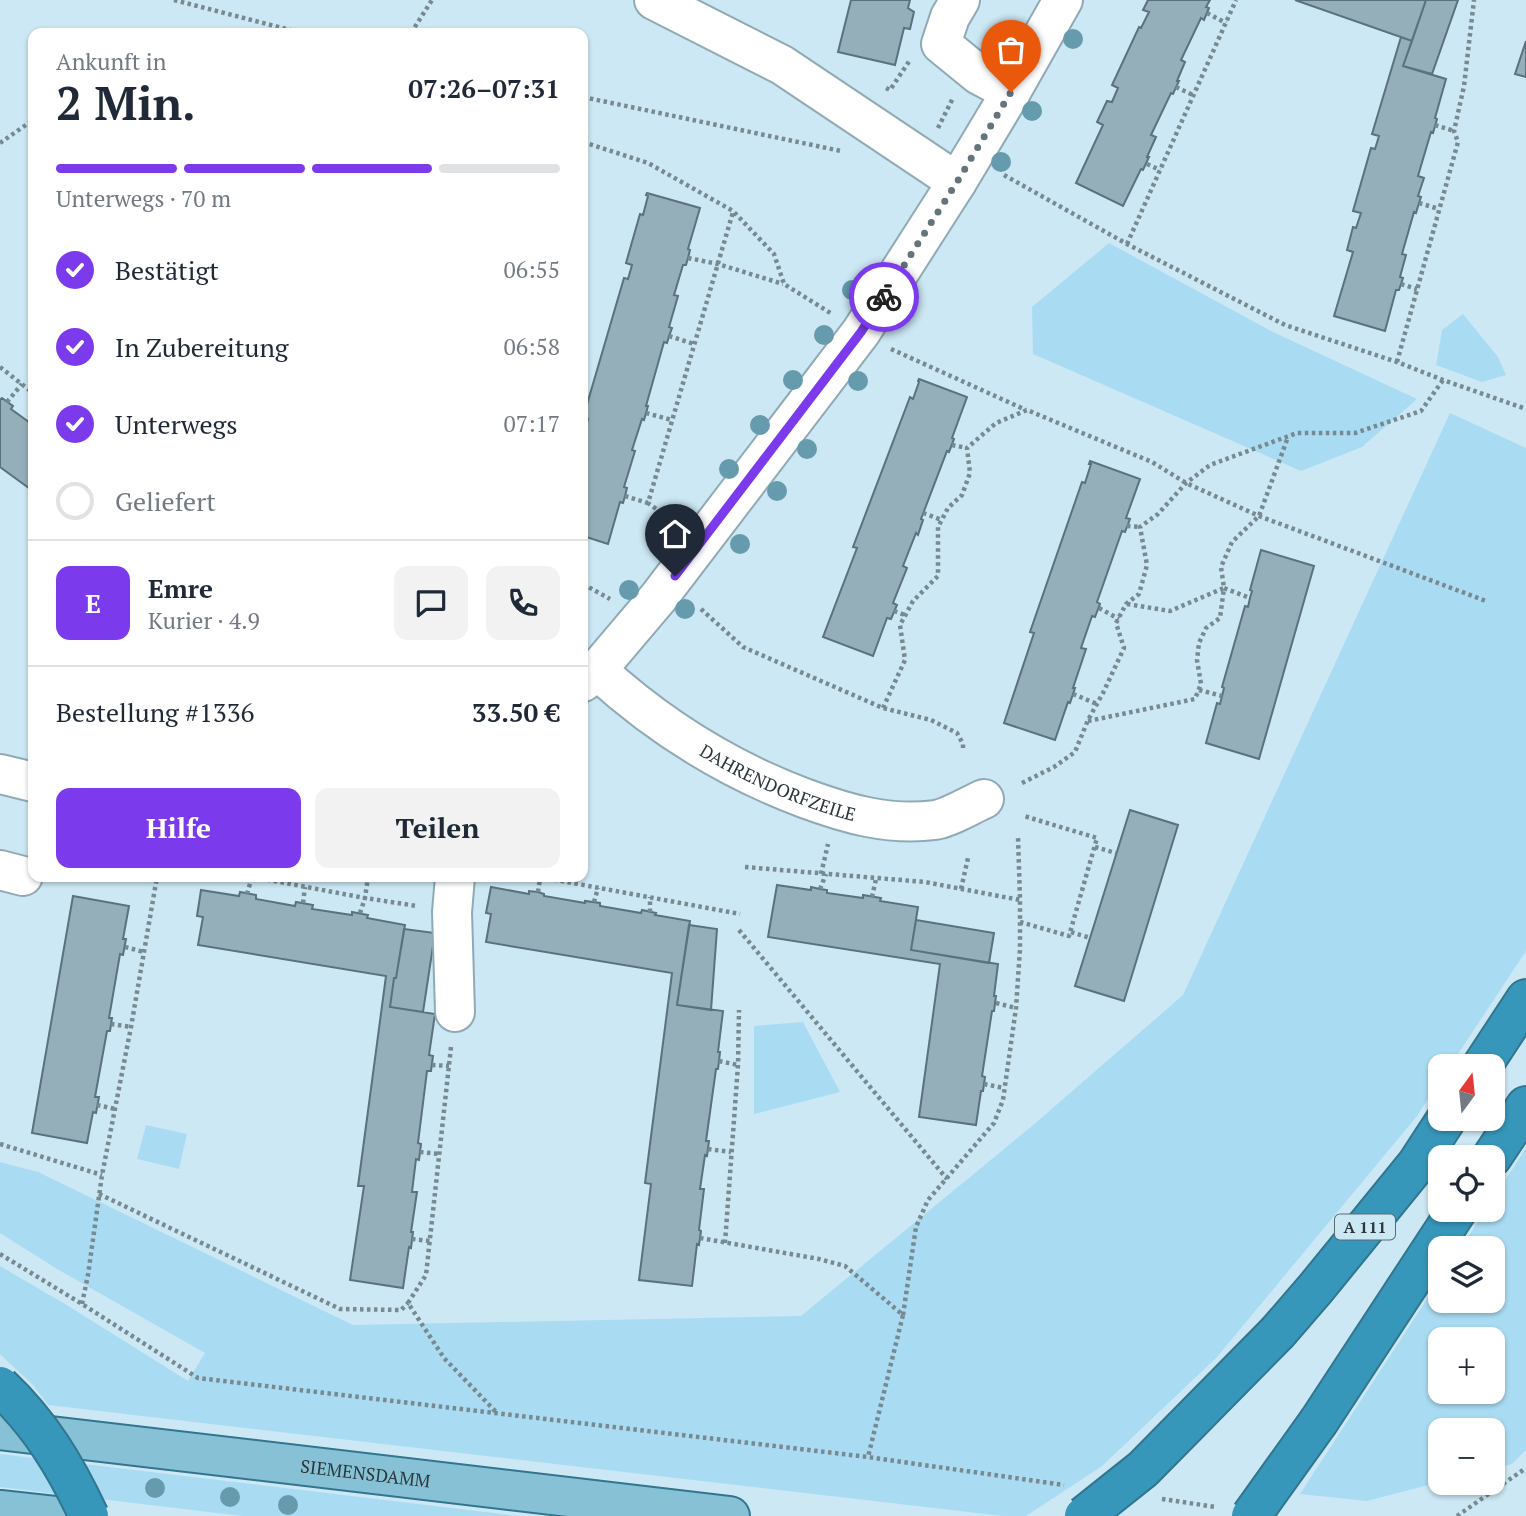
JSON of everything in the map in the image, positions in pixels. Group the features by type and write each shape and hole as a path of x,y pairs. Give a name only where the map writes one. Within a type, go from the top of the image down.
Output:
{"highway":[{"path":"1490,1054 1524,1002"},
{"path":"1500,1145 1526,1106"},
{"name":"A 111","path":"1078,1501 1143,1469 1278,1332 1417,1164 1439,1131"},
{"path":"1235,1512 1319,1421 1449,1222"},
{"path":"0,1385 47,1441 71,1478 89,1516"}],"main road":[{"name":"SIEMENSDAMM","path":"0,1430 730,1516"},
{"path":"0,1510 55,1516"}],"street":[{"path":"654,0 782,65 957,182"},
{"path":"960,0 950,17 941,44 979,75 1011,92"},
{"path":"590,676 659,598 861,332 957,182 1063,0"},
{"name":"DAHRENDORFZEILE","path":"590,676 621,693 722,762 771,786 836,810 899,822 938,819 984,799"},
{"path":"0,774 28,781"},
{"path":"454,894 455,1012"}],"path":[{"path":"174,0 283,28"},
{"path":"414,28 432,0"},
{"path":"1127,244 1236,0"},
{"path":"1397,362 1458,142 1454,131 1464,86 1474,0"},
{"path":"1206,13 1226,23"},
{"path":"922,159 959,87"},
{"path":"1176,87 1193,95"},
{"path":"588,98 850,153"},
{"path":"0,143 28,123"},
{"path":"1435,125 1454,131"},
{"path":"588,144 648,163 733,211 774,254 784,284"},
{"path":"1146,164 1160,170"},
{"path":"1004,175 1127,244 1286,325 1397,362 1526,410"},
{"path":"1419,203 1439,209"},
{"path":"648,503 733,211"},
{"path":"688,258 784,284 861,332"},
{"path":"1401,284 1417,289"},
{"path":"669,336 695,344"},
{"path":"895,352 1027,411 1152,462 1186,482 1259,516 1486,601"},
{"path":"0,367 28,389"},
{"path":"1127,526 1140,527 1158,514 1186,482 1210,465 1297,433 1355,433 1421,411 1443,380"},
{"path":"7,402 22,384"},
{"path":"967,448 996,423 1027,411"},
{"path":"646,413 672,420"},
{"path":"1087,721 1195,699 1201,684 1197,660 1199,643 1206,628 1220,618 1224,588 1222,567 1232,542 1259,516 1288,437"},
{"path":"952,445 967,448"},
{"path":"883,708 905,660 900,625 913,601 938,576 938,527 948,508 962,495 970,473 967,448"},
{"path":"625,496 648,503 673,521"},
{"path":"923,513 942,520"},
{"path":"1022,783 1054,767 1074,752 1124,648 1116,623 1126,604 1139,594 1147,565 1140,527"},
{"path":"588,587 610,599"},
{"path":"1126,604 1170,611 1224,588 1250,598"},
{"path":"1098,608 1119,619"},
{"path":"701,609 743,647 883,708 931,720 957,733 964,751"},
{"path":"894,611 905,615"},
{"path":"1199,689 1222,696"},
{"path":"1073,694 1097,704"},
{"path":"1020,922 1069,936 1097,838 1024,816"},
{"path":"820,888 830,834"},
{"path":"869,1458 903,1315 916,1227 929,1200 994,1123 1003,1100 1016,1008 1020,922 1018,837"},
{"path":"1095,847 1116,853"},
{"path":"961,889 968,858"},
{"path":"746,867 925,883 1020,900"},
{"path":"872,897 876,879"},
{"path":"82,1304 102,1175 157,882"},
{"path":"247,894 251,882"},
{"path":"278,882 365,898 454,894"},
{"path":"360,913 367,882"},
{"path":"538,892 539,882"},
{"path":"566,882 740,914"},
{"path":"303,903 305,887"},
{"path":"594,902 598,888"},
{"path":"650,897 650,912"},
{"path":"739,930 947,1180"},
{"path":"1070,931 1090,938"},
{"path":"125,947 144,951"},
{"path":"996,1003 1016,1008"},
{"path":"725,1243 738,1065 739,1010"},
{"path":"99,1194 340,1309 401,1310 426,1275 455,1012"},
{"path":"111,1024 131,1027"},
{"path":"719,1061 738,1065"},
{"path":"432,1065 449,1066"},
{"path":"984,1084 1004,1088"},
{"path":"97,1105 115,1109"},
{"path":"0,1144 102,1175"},
{"path":"708,1149 732,1153"},
{"path":"420,1152 439,1154"},
{"path":"700,1238 845,1266 903,1315"},
{"path":"412,1239 430,1241"},
{"path":"0,1254 198,1378 869,1458 1078,1501"},
{"path":"408,1303 444,1358 496,1413"},
{"path":"1457,1516 1526,1468"},
{"path":"1152,1498 1235,1512"}],"shaded area":[{"path":"1109,243 1273,332 1417,399 1362,447 1301,471 1033,354 1032,307"},
{"path":"1463,314 1498,357 1506,375 1482,382 1436,365 1442,330"},
{"path":"1450,413 1526,448 1526,951 1458,1054 1428,1054 1428,1099 1417,1116 1217,1357 1102,1466 1026,1516 1003,1516 48,1405 33,1385 0,1354 0,1266 188,1381 205,1353 57,1269 0,1233 0,1162 38,1172 353,1325 801,1316 1032,1126 1183,995"},
{"path":"803,1022 840,1092 754,1114 754,1026"},
{"path":"146,1125 187,1134 179,1169 137,1159"},
{"path":"1526,1148 1526,1450 1512,1464 1505,1466 1505,1418 1428,1418 1428,1485 1367,1501 1300,1494 1428,1297 1428,1313 1505,1313 1505,1236 1469,1236 1478,1222 1505,1222 1505,1180"},
{"path":"0,1454 519,1516 242,1516 0,1487"}],"building":[{"path":"851,0 910,0 908,8 914,12 910,29 904,28 895,65 838,52"},
{"path":"1148,0 1210,0 1204,20 1201,18 1181,60 1185,62 1179,81 1151,135 1156,137 1149,157 1123,206 1076,183 1103,125 1097,122 1107,101 1112,102 1118,88 1112,85 1139,27 1141,28 1149,12 1143,10"},
{"path":"1295,0 1426,0 1412,41"},
{"path":"1426,0 1458,0 1432,74 1403,66"},
{"path":"1401,37 1412,41 1403,66 1446,79 1433,133 1431,132 1418,176 1424,178 1418,196 1421,197 1402,254 1406,255 1400,277 1403,278 1399,290 1396,290 1385,331 1334,316 1353,252 1347,250 1353,227 1356,228 1361,213 1353,211 1371,148 1375,149 1379,136 1372,134"},
{"path":"1526,41 1526,77 1515,74"},
{"path":"647,193 700,208 686,265 683,265 674,295 678,296 669,327 672,328 667,343 664,342 644,420 642,419 632,450 635,451 624,487 627,488 625,496 623,503 620,502 608,544 588,538 588,401 624,278 628,279 632,265 626,263 640,214 643,215 648,196"},
{"path":"919,379 967,397 952,438 954,439 921,519 923,520 918,535 916,533 903,566 907,568 893,603 897,605 891,619 887,618 873,656 823,637 857,548 853,547"},
{"path":"2,398 13,406 11,409 28,421 28,487 0,467"},
{"path":"1090,461 1140,479 1126,518 1130,519 1125,532 1122,531 1097,602 1100,604 1095,617 1092,616 1081,648 1086,649 1075,688 1055,740 1004,723 1034,633 1030,632 1082,482 1085,483"},
{"path":"1261,550 1314,566 1259,759 1206,743 1217,703 1220,704 1224,688 1222,687 1245,606 1248,607"},
{"path":"1130,810 1178,825 1124,1001 1075,986"},
{"path":"777,885 811,890 811,887 827,890 827,893 863,898 863,895 881,898 880,901 918,907 911,950 998,964 994,1011 982,1076 985,1077 976,1125 919,1117 940,964 768,937"},
{"path":"491,887 529,894 529,891 538,892 544,896 600,903 600,906 641,913 642,910 690,921 677,1005 723,1011 718,1069 706,1141 709,1141 700,1189 704,1189 701,1231 692,1286 639,1280 651,1184 645,1183 672,973 486,942 491,914 486,913"},
{"path":"201,890 239,896 240,892 256,895 256,899 295,906 296,902 313,905 312,909 352,915 352,912 368,915 367,918 405,925 390,1007 435,1014 429,1055 433,1056 431,1071 427,1071 418,1143 421,1144 419,1160 416,1159 412,1192 417,1192 413,1232 403,1288 350,1280 364,1186 358,1186 386,976 198,945 203,917 197,916"},
{"path":"73,896 129,906 123,939 126,939 123,955 120,954 109,1018 112,1018 110,1031 107,1031 95,1097 99,1097 87,1143 32,1133"},
{"path":"916,920 994,933 989,963 911,950"},
{"path":"689,925 717,929 711,1010 677,1005"},
{"path":"404,929 435,933 423,1012 390,1007"}],"way so far":[{"path":"884,297 1011,92"}],"route":[{"path":"675,576 861,332 884,297"}]}
